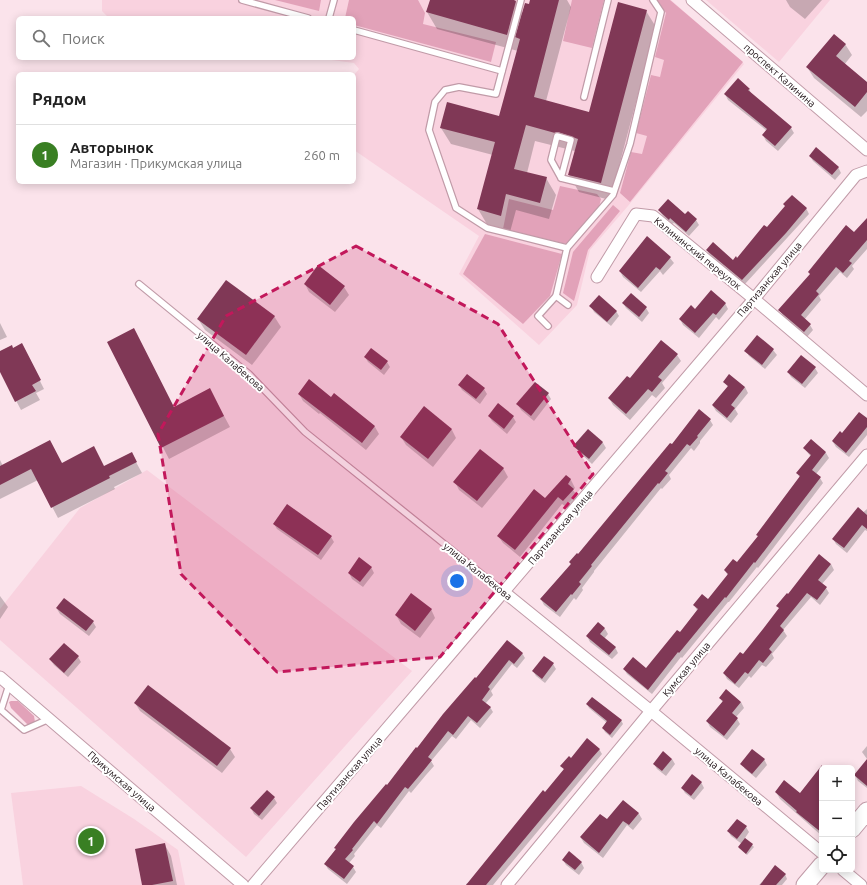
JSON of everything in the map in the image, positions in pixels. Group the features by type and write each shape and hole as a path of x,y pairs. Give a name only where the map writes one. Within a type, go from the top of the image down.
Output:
{"main road":[{"path":"855,825 867,811"},
{"path":"805,885 819,869"}],"street":[{"name":"проспект Калинина","path":"692,0 867,150"},
{"name":"Партизанская улица","path":"253,885 754,299 856,175 867,171"},
{"name":"Калининский переулок","path":"597,277 636,214 653,216 867,395"},
{"name":"Кумская улица","path":"507,885 651,711 867,455"},
{"name":"улица Калабекова","path":"504,592 651,711 819,851"},
{"name":"Прикумская улица","path":"0,678 50,719 243,885"},
{"path":"847,873 861,885"}],"lane":[{"path":"242,0 301,16"},
{"path":"330,16 334,0"},
{"path":"521,0 496,94 459,87 445,90 435,102 429,130 456,208 487,228 568,248"},
{"path":"584,97 608,0"},
{"path":"548,326 538,316 556,296 568,248 613,195 630,144 661,12 653,0"},
{"path":"356,31 502,71"},
{"path":"561,178 571,140 557,136 551,160 561,178 614,191"},
{"name":"улица Калабекова","path":"139,284 249,374 305,432 504,592"},
{"path":"556,296 568,305"},
{"path":"9,685 1,710 24,730 50,719"}],"highlighted area":[{"path":"356,246 498,324 593,474 440,657 277,672 181,574 158,434 226,316"}],"shaded area":[{"path":"102,0 671,0 744,64 628,206 590,250 577,305 539,345 459,274 479,236 356,151 356,73 359,69 354,63 332,60 356,60 356,16 107,16 102,11"},
{"path":"275,0 321,0 319,11"},
{"path":"349,0 418,0 425,13 423,24 496,42 491,62 356,26 356,16 345,16"},
{"path":"572,0 604,0 592,48 563,41"},
{"path":"657,0 670,0 743,62 630,202 620,193 631,152 642,154 647,136 636,133 651,75 660,77 664,60 655,57 666,13"},
{"path":"706,0 830,0 779,62"},
{"path":"560,186 597,194 601,199 599,207 566,244 503,229 509,199 553,210"},
{"path":"613,205 620,211 588,250 574,301 563,293 573,252"},
{"path":"485,234 562,254 550,296 523,324 463,274"},
{"path":"147,470 412,671 246,857 0,640 0,609 80,508"},
{"path":"18,701 34,716 35,722 28,725 11,708 9,702"},
{"path":"81,786 134,819 178,850 185,885 23,885 11,793"}],"building":[{"path":"430,0 516,1 507,35 426,12"},
{"path":"530,0 559,0 534,97 589,112 618,2 647,10 601,183 568,175 578,139 558,132 555,133 526,125 514,169 547,177 540,203 506,194 501,216 477,209 495,142 440,128 447,102 499,116 520,39 515,37 525,3 529,4"},
{"path":"834,34 846,44 836,56 867,82 867,92 855,107 806,67"},
{"path":"738,78 750,89 748,90 792,127 775,146 762,135 767,129 724,94"},
{"path":"816,147 839,167 832,175 809,156"},
{"path":"792,195 807,208 742,280 706,250 713,242 733,260 736,256 737,258 764,225 767,227 785,206 783,204"},
{"path":"668,199 685,214 688,211 697,219 686,232 658,210"},
{"path":"867,218 867,240 849,261 852,263 843,273 836,267 816,291 819,294 801,315 811,324 804,332 778,310 810,274 808,272 846,225 854,232"},
{"path":"647,236 671,257 660,270 656,267 638,288 619,271"},
{"path":"318,265 345,286 330,305 304,284"},
{"path":"226,280 275,316 246,355 197,319"},
{"path":"711,290 726,303 716,315 713,313 695,333 679,319 691,305 695,309"},
{"path":"631,293 647,307 639,317 622,303"},
{"path":"599,295 617,311 607,322 589,306"},
{"path":"134,328 174,407 210,388 224,416 161,448 107,342"},
{"path":"757,335 774,349 762,365 744,351"},
{"path":"661,340 678,354 658,377 662,380 652,392 648,389 626,414 608,398 627,376 630,378"},
{"path":"22,343 41,380 32,385 36,391 15,402 0,372 0,351 12,345 13,348"},
{"path":"371,348 388,361 381,370 364,357"},
{"path":"801,355 816,367 802,384 787,372"},
{"path":"467,374 485,388 476,399 458,385"},
{"path":"729,374 745,387 731,405 735,408 727,418 712,405 728,386 723,382"},
{"path":"309,379 331,397 334,393 375,426 362,443 298,394"},
{"path":"535,382 549,393 531,416 516,404"},
{"path":"498,403 514,416 504,429 488,416"},
{"path":"424,406 452,429 428,459 400,437"},
{"path":"699,409 711,419 697,436 698,437 690,446 687,444 665,471 668,473 659,484 658,483 591,565 592,566 579,582 581,584 556,612 540,599 571,564 569,562 577,553 578,554 670,443 672,444"},
{"path":"859,412 867,418 867,427 846,453 832,441 840,431 842,433"},
{"path":"588,429 603,442 589,459 573,446"},
{"path":"811,439 826,452 812,470 821,477 755,563 754,562 726,598 725,597 679,653 678,652 648,690 623,669 633,657 646,668 677,630 680,632 698,609 693,605 702,594 708,599 728,574 724,570 733,559 737,562 758,536 756,535 800,476 796,473 811,455 803,448"},
{"path":"50,440 62,463 94,446 104,466 132,452 137,462 109,476 110,478 51,508 31,469 0,485 0,466"},
{"path":"480,449 504,468 477,501 453,482"},
{"path":"566,475 571,479 568,484 574,489 563,501 558,497 515,550 497,536 534,489 545,498"},
{"path":"287,504 332,536 318,555 273,524"},
{"path":"858,507 867,515 867,529 862,525 844,548 832,539"},
{"path":"819,554 831,564 818,580 827,587 817,600 807,593 780,626 784,630 769,649 772,652 763,663 759,660 748,674 745,672 735,684 723,673 740,652 743,654 779,608 776,606 787,593 788,594"},
{"path":"359,557 372,567 360,582 348,573"},
{"path":"411,593 432,609 415,631 395,615"},
{"path":"64,598 94,621 86,631 56,608"},
{"path":"598,622 605,628 600,634 616,647 609,655 586,636"},
{"path":"507,640 523,653 514,664 509,660 488,687 490,689 482,700 491,707 477,723 468,716 453,735 448,731 428,757 432,760 424,770 408,789 405,787 377,824 374,821 352,849 353,850 345,859 354,866 344,879 324,864 336,849 334,848 354,822 386,784 387,785 443,714 475,677 476,678"},
{"path":"64,643 79,656 64,673 49,659"},
{"path":"544,656 554,663 542,679 532,671"},
{"path":"148,685 231,748 217,766 134,703"},
{"path":"726,689 741,702 732,713 738,718 724,736 706,721 723,701 719,698"},
{"path":"592,697 622,720 610,735 602,728 607,721 586,704"},
{"path":"587,738 600,749 486,885 466,885 543,790 545,792 564,769 560,766 569,756 571,758"},
{"path":"752,749 765,759 752,774 740,764"},
{"path":"663,751 672,759 662,771 653,764"},
{"path":"867,759 867,786 855,776 855,774"},
{"path":"819,769 819,831 775,792 784,780 800,793"},
{"path":"692,774 702,782 691,796 681,788"},
{"path":"267,790 275,797 259,816 250,808"},
{"path":"623,800 639,813 629,825 623,821 599,853 580,837 600,814 607,819"},
{"path":"737,819 747,826 737,839 727,831"},
{"path":"745,838 753,844 746,854 738,847"},
{"path":"165,843 173,881 152,885 142,885 135,849"},
{"path":"569,851 582,862 575,870 562,860"},
{"path":"775,865 786,874 776,885 760,885"}],"place":[{"name":"Авторынок","path":"91,841"}]}
